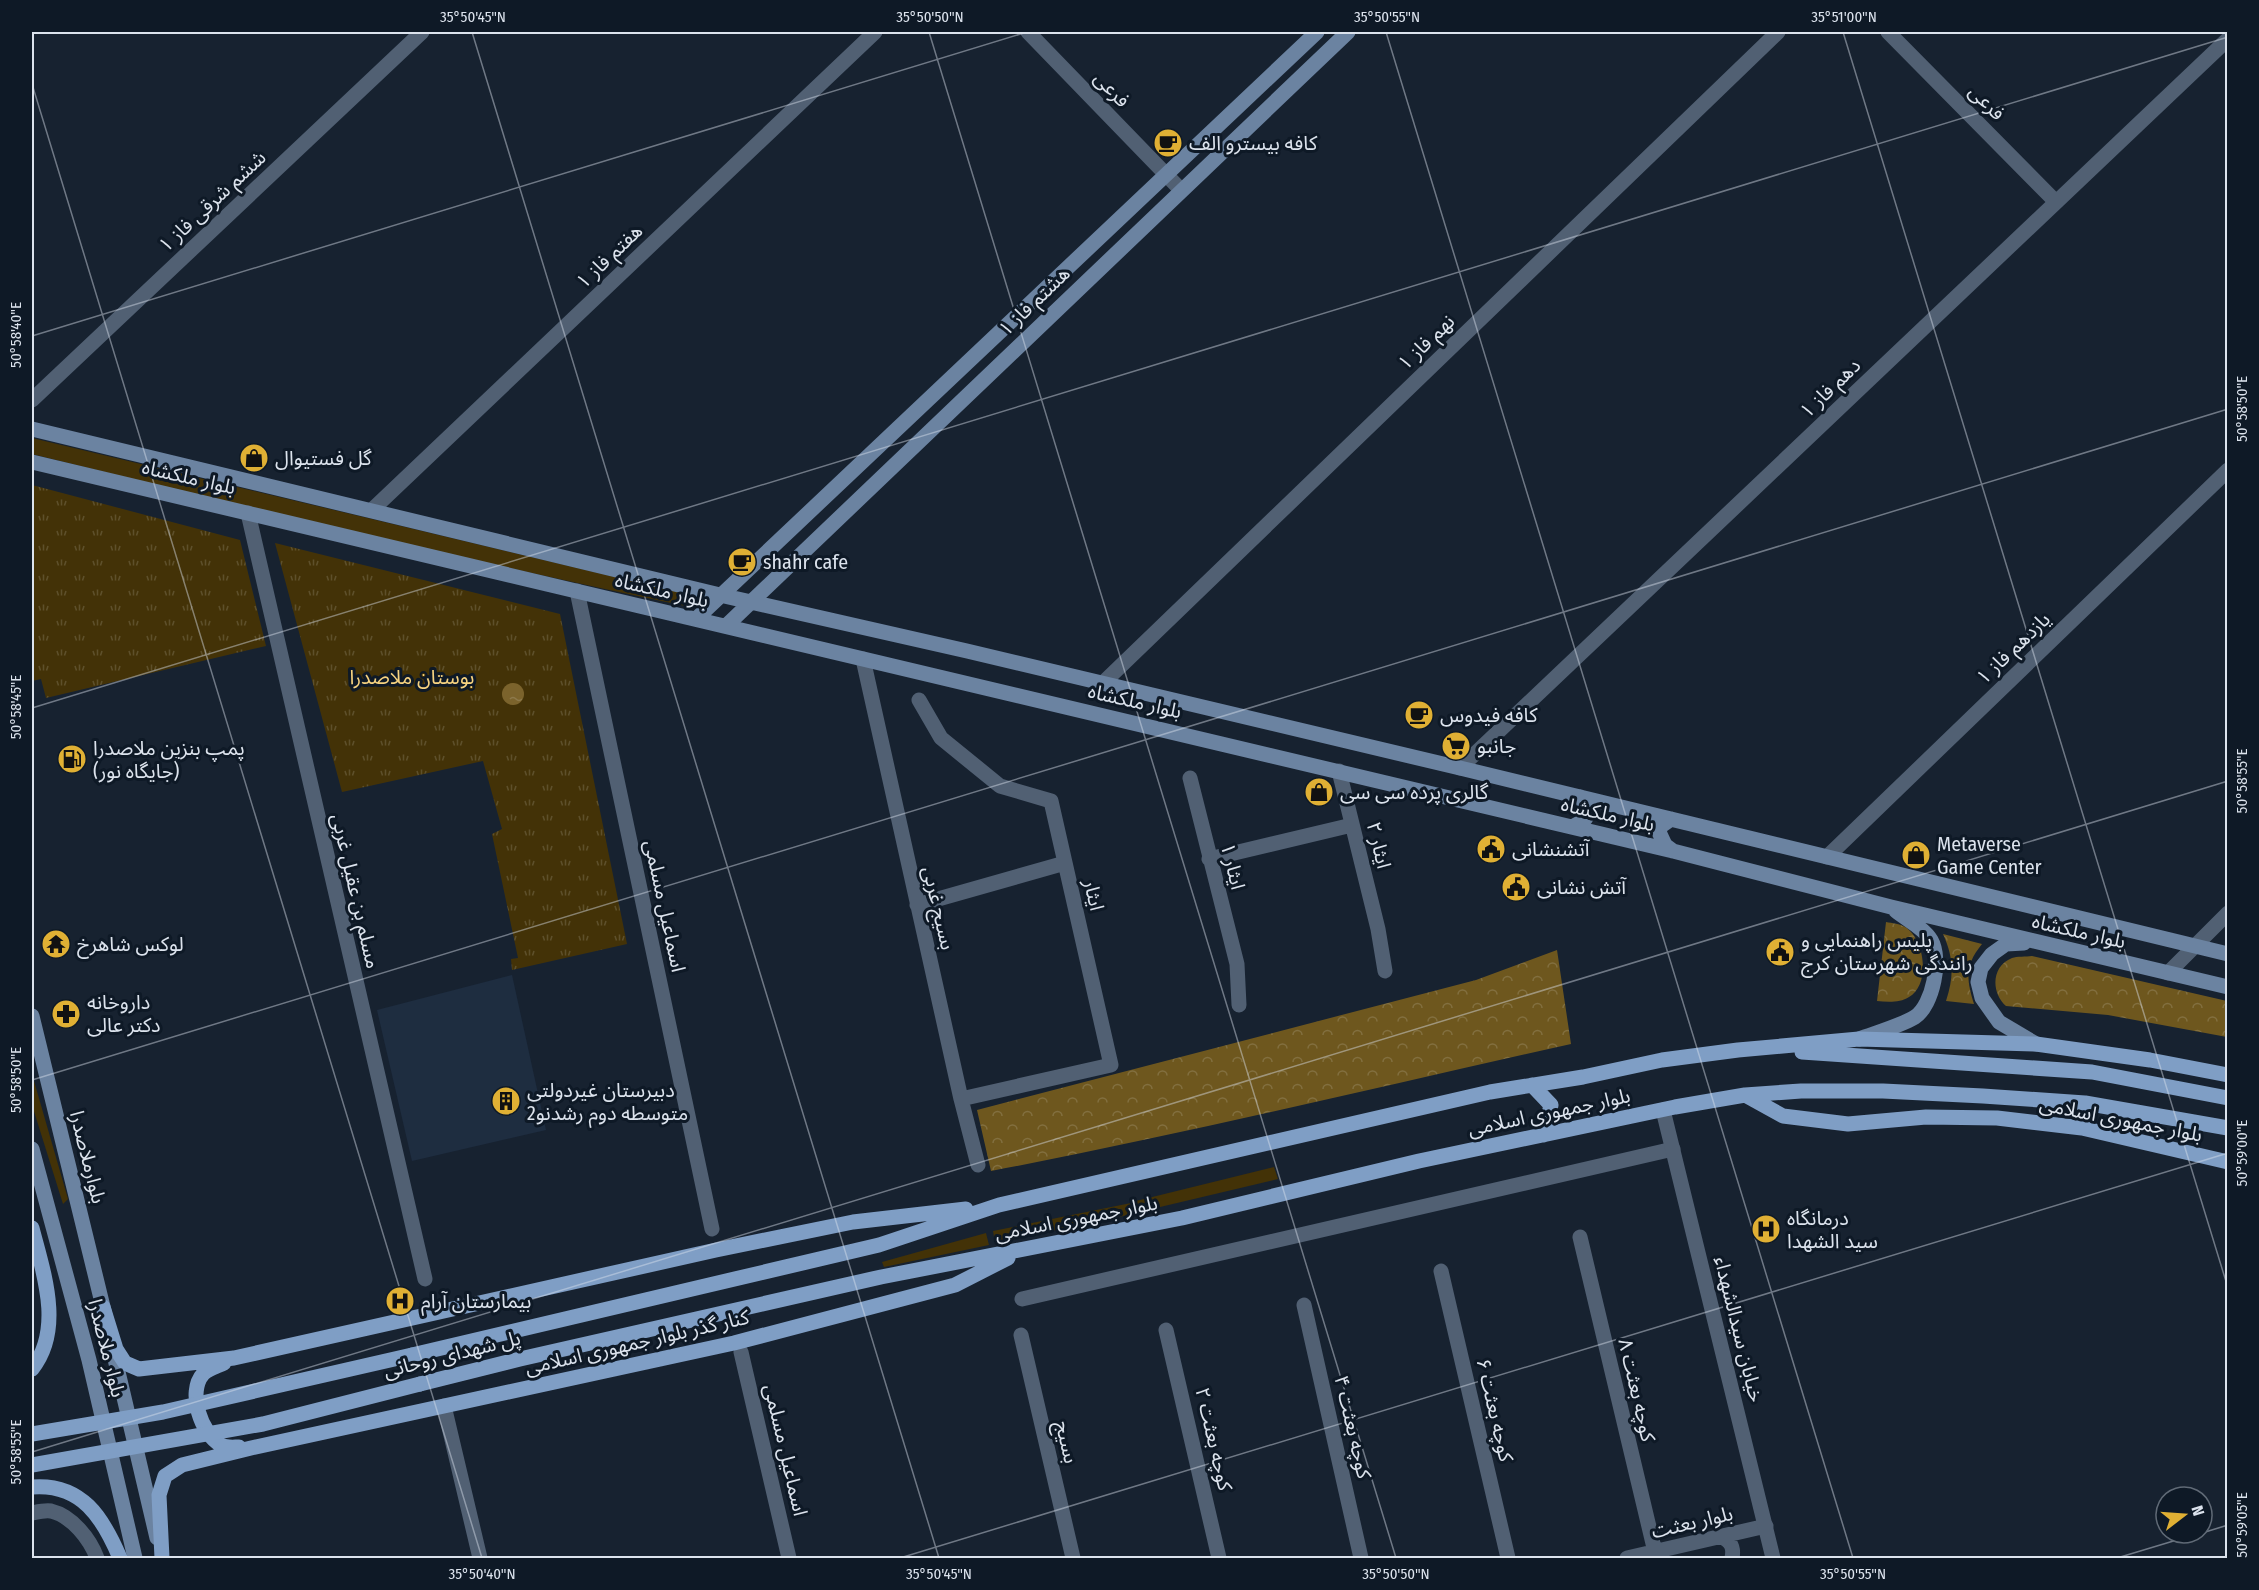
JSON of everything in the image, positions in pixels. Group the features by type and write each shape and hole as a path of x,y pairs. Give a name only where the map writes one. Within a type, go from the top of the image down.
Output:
{"main road":[{"name":"هشتم فاز ۱","path":"696,619 1317,32"},
{"name":"هشتم فاز ۱","path":"726,626 1348,32"},
{"name":"بلوار ملکشاه","path":"32,429 720,595 1460,768 2228,954"},
{"name":"بلوار ملکشاه","path":"32,462 1673,850 1891,908 2228,987"},
{"path":"1572,827 1588,816 1588,810 1581,797"},
{"path":"1671,819 1661,826 1659,832 1665,845 1673,850"},
{"path":"1859,1039 1914,1017 1925,1004 1934,982 1935,961 1930,939 1926,933 1891,908"},
{"path":"2036,942 2006,944 1998,949 1985,961 1978,982 1983,998 1999,1022 2036,1044"},
{"name":"بلوارملاصدرا","path":"32,1016 103,1307"},
{"name":"بلوار جمهوری اسلامی","path":"879,1245 999,1205 1490,1092 1662,1060 1753,1048 1859,1039 2036,1044 2150,1060 2228,1075"},
{"path":"1753,1048 2092,1072 2228,1098"},
{"path":"1532,1085 1551,1105 1544,1135"},
{"path":"1745,1095 1801,1091 1884,1091 1983,1096 2085,1103 2228,1128"},
{"name":"بلوار جمهوری اسلامی","path":"881,1277 1182,1218 1419,1161 1745,1095 1783,1116 1848,1124 1926,1117 1997,1118 2082,1128 2228,1162"},
{"name":"بلوار ملاصدرا","path":"32,1149 89,1360 135,1558"},
{"path":"103,1307 116,1349 125,1363 138,1369 234,1358 716,1250 852,1222 999,1205"},
{"path":"32,1228 48,1292 47,1337 34,1366"},
{"name":"پل شهدای روحانی","path":"32,1434 163,1412 879,1245"},
{"name":"کنار گذر بلوار جمهوری اسلامی","path":"162,1558 159,1495 165,1476 182,1465 734,1343 955,1285 1024,1250"},
{"name":"پل شهدای روحانی","path":"32,1465 263,1424 520,1359 881,1277"},
{"name":"بلوار ملاصدرا","path":"103,1307 162,1558"},
{"path":"234,1358 204,1373 197,1386 196,1400 207,1430 213,1439 223,1446 251,1448"},
{"path":"32,1487 50,1488 75,1494 104,1524 120,1558"}],"street":[{"name":"ششم شرقی فاز ۱","path":"32,400 422,32"},
{"name":"هفتم فاز ۱","path":"372,510 876,32"},
{"name":"فرعی","path":"1028,32 1181,190"},
{"name":"نهم فاز ۱","path":"1103,683 1778,32"},
{"name":"فرعی","path":"1888,32 2056,202"},
{"name":"دهم فاز ۱","path":"1460,768 2228,39"},
{"name":"یازدهم فاز ۱","path":"1827,857 2228,470"},
{"name":"مسلم بن عقیل غربی","path":"248,513 425,1279"},
{"name":"اسماعیل مسلمی","path":"577,591 711,1229"},
{"name":"بسیج غربی","path":"863,658 961,1099 978,1165"},
{"name":"ایثار","path":"919,700 941,738 1000,786 1051,801 1111,1065 961,1099"},
{"name":"ایثار ۲","path":"1339,771 1378,929 1385,971"},
{"name":"ایثار ۱","path":"1190,778 1237,964 1239,1005"},
{"path":"1209,859 1352,825"},
{"path":"917,905 1065,863"},
{"path":"2168,973 2228,913"},
{"name":"خیابان سیدالشهداء","path":"1663,1110 1773,1558"},
{"path":"1022,1299 1673,1149"},
{"name":"کوچه بعثت ۸","path":"1580,1237 1654,1552"},
{"name":"کوچه بعثت ۶","path":"1441,1271 1508,1558"},
{"name":"کوچه بعثت ۴","path":"1304,1305 1361,1558"},
{"name":"کوچه بعثت ۲","path":"1166,1330 1219,1558"},
{"name":"بسیج","path":"1021,1335 1073,1558"},
{"name":"اسماعیل مسلمی","path":"741,1352 789,1558"},
{"path":"444,1406 480,1558"},
{"path":"32,1513 49,1510 66,1517 93,1547 97,1558"},
{"name":"بلوار بعثت","path":"1627,1558 1766,1526"},
{"path":"1722,1537 1729,1540 1733,1548 1732,1558"}],"shaded area":[{"path":"512,975 546,1130 412,1161 377,1010"}],"green space":[{"path":"32,438 703,598 695,608 445,554 280,515 32,454"},
{"path":"32,485 240,540 266,646 46,698 41,679 32,681"},
{"name":"بوستان ملاصدرا","path":"275,543 560,614 627,944 512,970 511,959 518,958 492,834 502,829 483,761 342,792"},
{"path":"1886,922 1903,926 1912,933 1921,951 1923,962 1923,972 1916,991 1905,999 1889,1002 1877,1001"},
{"path":"1943,934 1982,944 1972,959 1969,972 1969,987 1974,1004 1946,1001 1952,968"},
{"path":"1557,950 1571,1044 1209,1126 991,1171 977,1110 1476,980"},
{"path":"2032,956 2227,1001 2227,1037 2108,1015 2006,1006 2001,1001 1996,987 2000,967 2012,958"},
{"path":"32,1074 68,1199 63,1204 32,1105"},
{"path":"1274,1167 1278,1179 1139,1212 1136,1201"},
{"path":"1131,1203 1133,1214 995,1243 993,1231"},
{"path":"986,1233 989,1245 884,1267 882,1262"}],"water":[{"path":"513,683 521,686 524,694 521,702 513,705 505,702 502,694 505,686"}],"place":[{"name":"کافه بیسترو الف","path":"1168,143"},
{"name":"گل فستیوال","path":"254,458"},
{"name":"shahr cafe","path":"742,562"},
{"name":"كافه فيدوس","path":"1419,715"},
{"name":"جانبو","path":"1456,746"},
{"name":"پمپ بنزین ملاصدرا (جایگاه نور)","path":"72,759"},
{"name":"گالری پرده سی سی","path":"1319,792"},
{"name":"آتشنشانی","path":"1491,849"},
{"name":"Metaverse Game Center","path":"1916,855"},
{"name":"آتش نشانی","path":"1516,887"},
{"name":"لوکس شاهرخ","path":"56,944"},
{"name":"پلیس راهنمایی و رانندگی شهرستان کرج","path":"1780,952"},
{"name":"داروخانه دکتر عالی","path":"66,1014"},
{"name":"دبیرستان غیردولتی متوسطه دوم رشدنو2","path":"506,1101"},
{"name":"درمانگاه سید الشهدا","path":"1766,1229"},
{"name":"بیمارستان آرام","path":"400,1301"}]}
